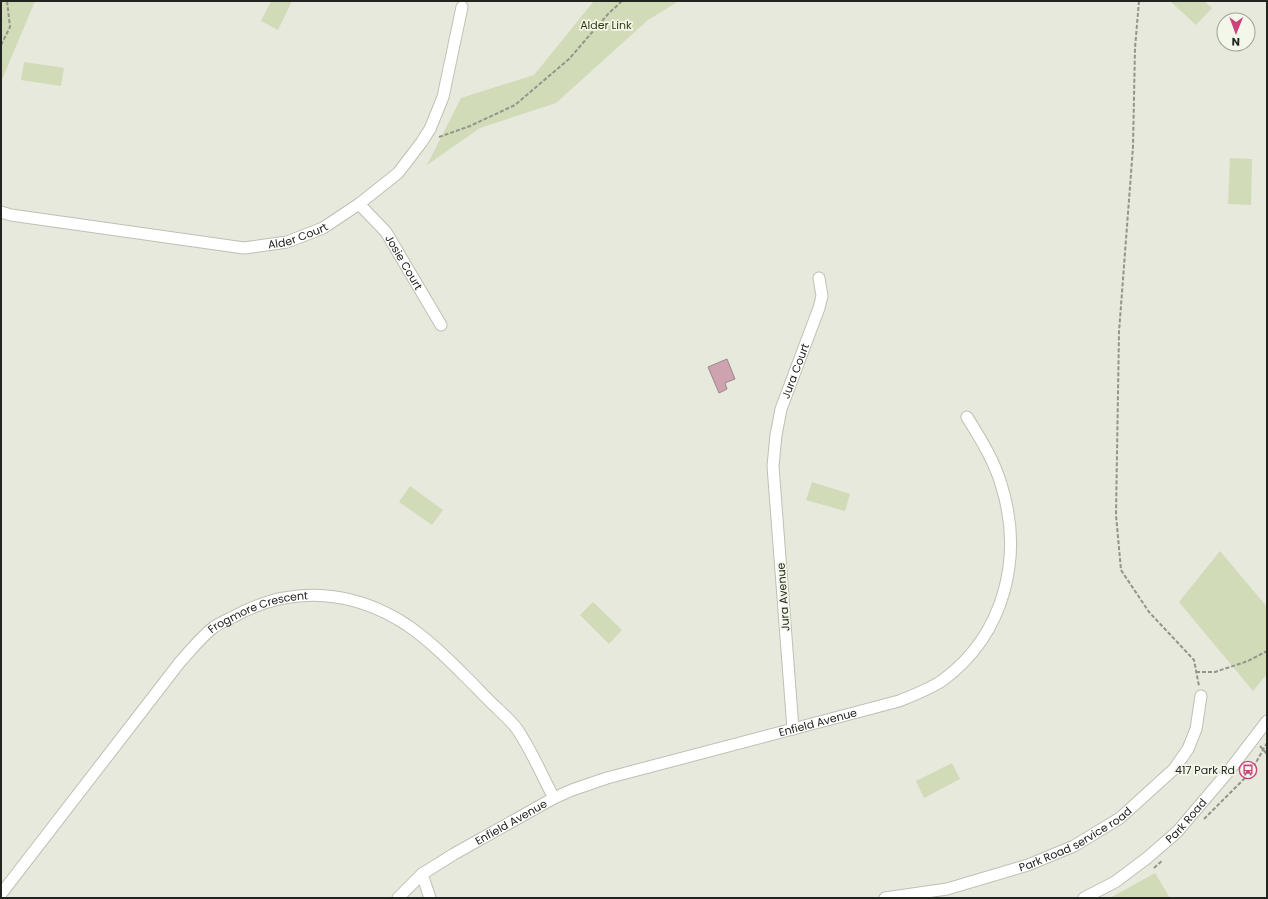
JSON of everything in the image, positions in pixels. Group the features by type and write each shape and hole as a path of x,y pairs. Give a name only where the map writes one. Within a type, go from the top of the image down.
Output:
{"street":[{"name":"Alder Court","path":"1,212 11,215 244,248 287,242 323,228 359,204 398,173 430,129 443,97 462,7"},
{"name":"Josie Court","path":"359,204 386,232 441,325"},
{"name":"Jura Court","path":"773,466 780,409 819,308 822,296 819,278"},
{"name":"Enfield Avenue","path":"398,898 422,874 554,798 572,790 607,778 899,701 919,693 941,681 958,668 986,634 996,615 1003,598 1010,565 1010,526 1007,505 1001,484 983,442 967,416"},
{"name":"Jura Avenue","path":"773,466 793,729"},
{"name":"Frogmore Crescent","path":"1,894 180,662 199,640 214,627 236,615 254,606 275,599 311,595 327,595 344,598 372,606 407,625 445,656 510,720 522,737 554,798"},
{"name":"Park Road service road","path":"885,898 947,889 1028,865 1074,846 1120,818 1174,769 1188,749 1196,729 1201,696"},
{"name":"Park Road","path":"1084,898 1115,882 1147,858 1177,832 1228,772 1267,721"},
{"path":"422,874 430,898"}],"path":[{"path":"1,45 10,28 7,1"},
{"path":"421,143 470,126 515,105 569,59 608,14 622,1"},
{"path":"1139,1 1135,48 1133,146 1119,332 1116,515 1121,570 1149,612 1194,660 1201,696"},
{"path":"1196,672 1215,672 1248,662 1267,650"}],"green space":[{"path":"1,1 35,1 1,82"},
{"path":"271,1 292,1 278,30 261,21"},
{"name":"Alder Link","path":"594,1 679,1 648,20 556,103 480,128 427,165 461,98 534,75"},
{"path":"1170,1 1204,1 1212,8 1196,25"},
{"path":"24,62 64,68 61,86 21,80"},
{"path":"1230,158 1252,159 1251,205 1228,204"},
{"path":"812,482 850,494 845,511 806,500"},
{"path":"410,486 443,510 432,525 399,502"},
{"path":"1220,551 1267,607 1267,674 1253,691 1179,602"},
{"path":"593,602 622,630 609,644 580,615"},
{"path":"952,763 960,779 924,798 916,781"},
{"path":"1155,873 1170,898 1110,898"}],"building":[{"path":"727,359 735,379 725,383 727,389 719,393 708,367"}],"place":[{"name":"417 Park Rd","path":"1248,770"}]}
